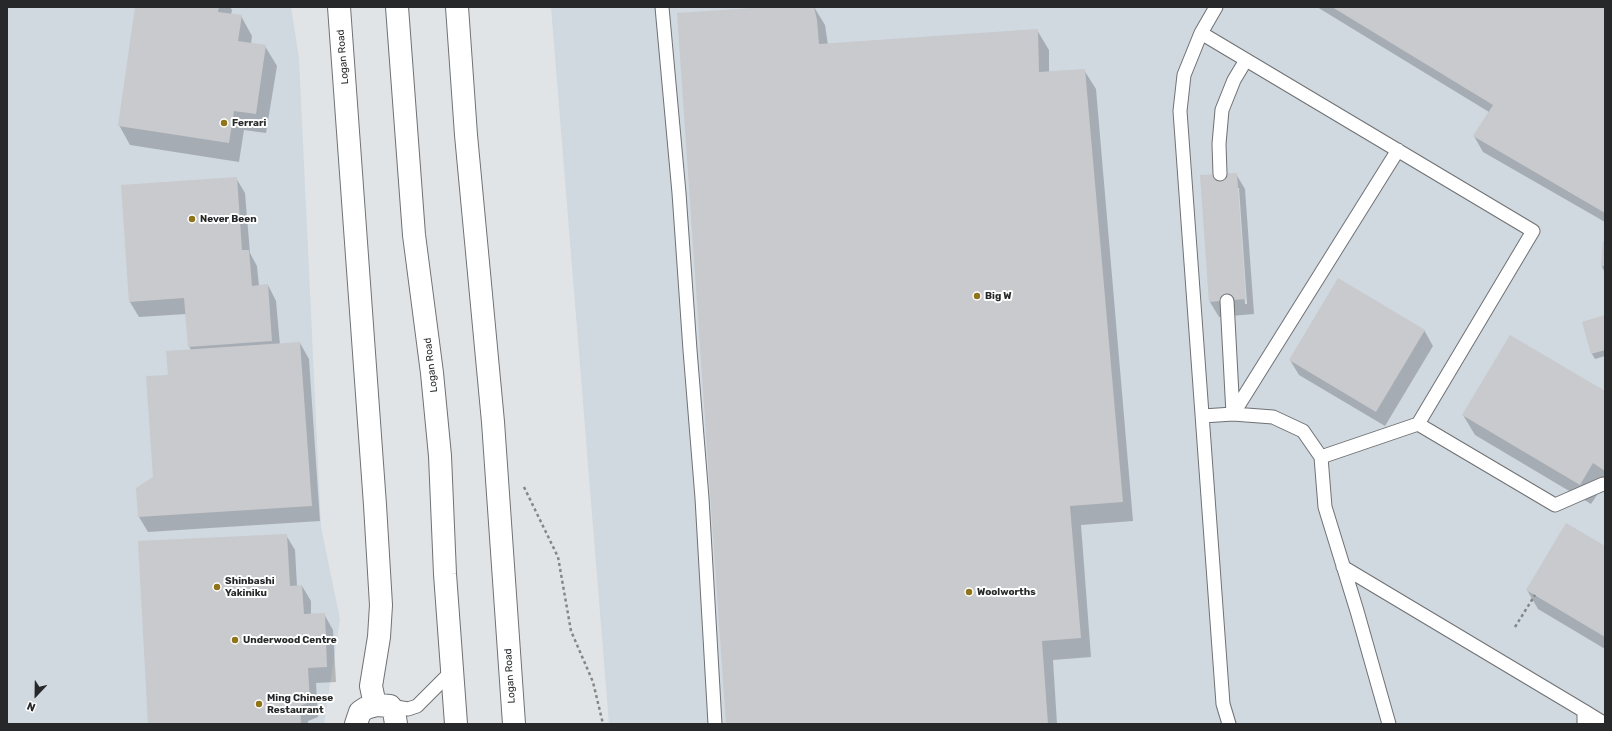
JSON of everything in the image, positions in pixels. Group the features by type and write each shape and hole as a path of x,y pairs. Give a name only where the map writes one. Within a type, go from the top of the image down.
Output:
{"main road":[{"name":"Logan Road","path":"339,7 381,605 380,637 371,686 387,712"},
{"name":"Logan Road","path":"397,7 414,235 432,373 440,456 445,574 456,724"},
{"name":"Logan Road","path":"456,7 466,135 493,414 514,724"},
{"path":"356,724 360,712 366,708 387,712"}],"lane":[{"path":"662,7 679,193 702,506 715,724"},
{"path":"1216,7 1200,33 1184,75 1180,111 1223,704 1229,724"},
{"path":"1200,33 1533,231 1418,424 1321,457"},
{"path":"1220,174 1219,144 1222,110 1234,80 1246,60"},
{"path":"1233,414 1398,150"},
{"path":"1227,301 1233,414"},
{"path":"1203,416 1233,414 1273,418 1303,431 1321,457 1325,507 1342,567 1357,610 1389,724"},
{"path":"1418,424 1556,505 1604,481"},
{"path":"1342,567 1584,718 1605,724"},
{"path":"387,712 417,706 452,671"}],"path":[{"path":"522,482 558,558 571,631 593,682 603,724"},
{"path":"1515,627 1535,595"}],"shaded area":[{"path":"7,7 291,7 299,58 321,527 340,619 324,724 7,724"},
{"path":"551,7 1605,7 1605,724 609,724"}],"building":[{"path":"135,7 219,7 218,12 242,15 238,41 266,45 256,114 234,111 229,143 118,126"},
{"path":"768,7 814,7 817,20 819,44 1038,29 1039,72 1085,69 1123,502 1070,506 1081,638 1042,641 1048,724 726,724 677,13"},
{"path":"1332,7 1605,7 1605,213 1473,136 1493,105"},
{"path":"1237,173 1246,299 1209,302 1200,175"},
{"path":"237,177 242,250 249,250 252,286 268,284 272,341 188,347 184,298 129,302 121,185"},
{"path":"1603,241 1605,242 1605,265 1601,267"},
{"path":"1338,278 1425,330 1376,412 1289,360"},
{"path":"1605,315 1605,350 1591,354 1582,322"},
{"path":"1510,335 1605,391 1605,471 1593,463 1580,485 1462,415"},
{"path":"300,342 312,506 138,517 136,488 153,477 146,376 168,375 166,351"},
{"path":"1566,523 1605,546 1605,637 1526,590"},
{"name":"Underwood Centre","path":"287,534 290,586 302,585 304,614 325,613 327,667 308,668 310,702 300,706 301,724 148,724 138,541"}],"place":[{"name":"Ferrari","path":"224,123"},
{"name":"Never Been","path":"192,219"},
{"name":"Big W","path":"977,296"},
{"name":"Shinbashi Yakiniku","path":"217,587"},
{"name":"Woolworths","path":"969,592"},
{"name":"Underwood Centre","path":"235,640"},
{"name":"Ming Chinese Restaurant","path":"259,704"}]}
